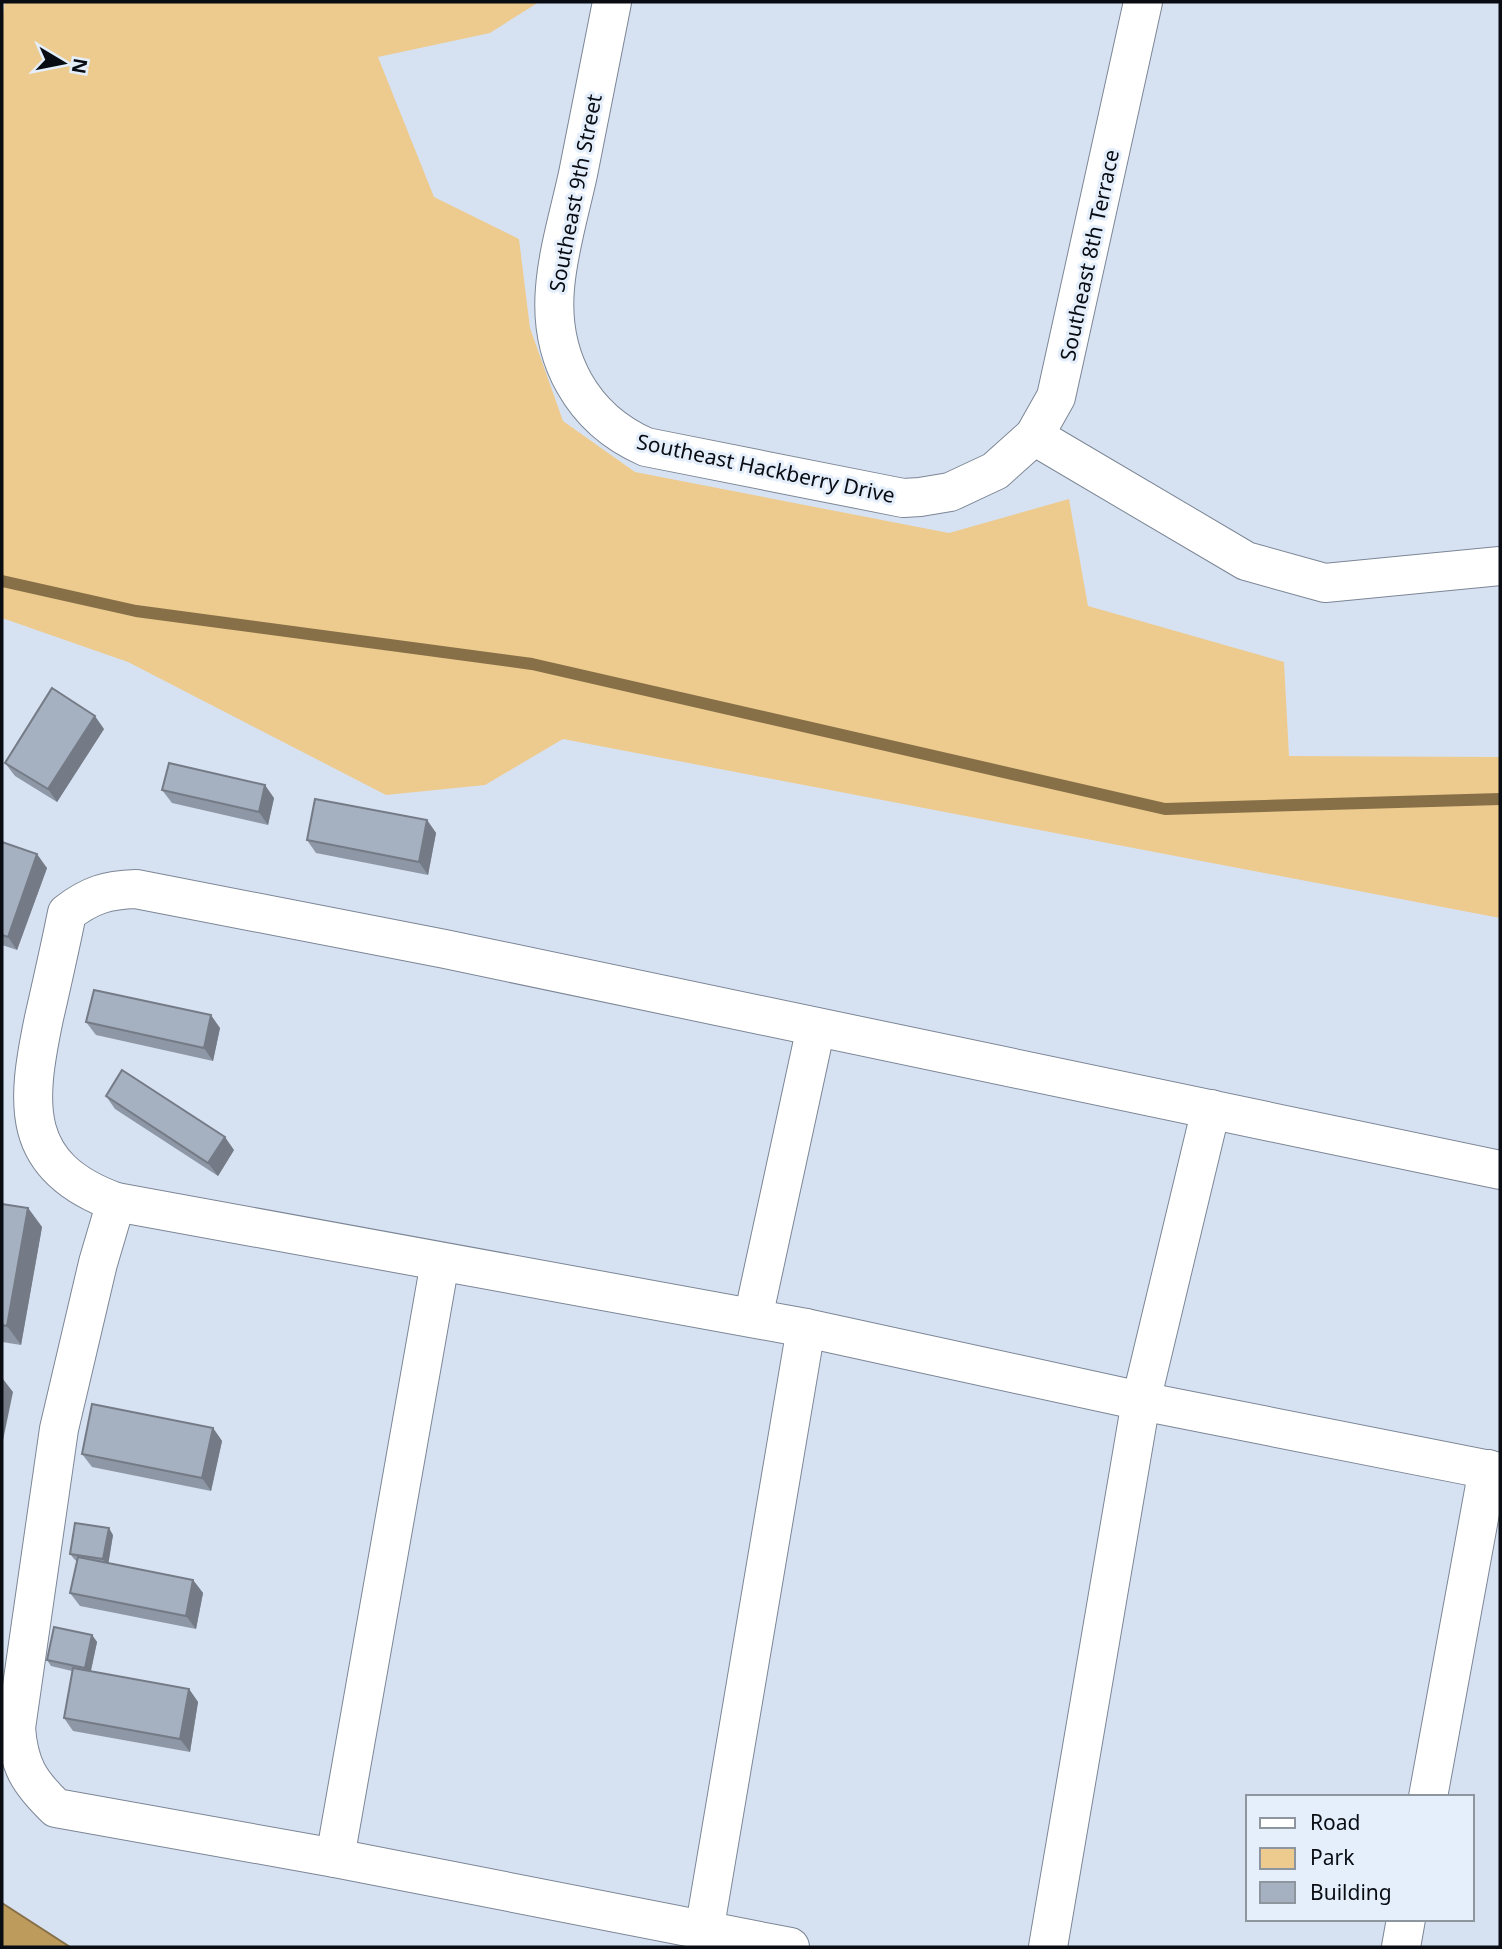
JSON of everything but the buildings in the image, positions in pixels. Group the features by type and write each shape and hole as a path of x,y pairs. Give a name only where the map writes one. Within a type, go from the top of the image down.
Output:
{"street":[{"name":"Southeast 9th Street","path":"573,383 559,343 555,288 612,2"},
{"name":"Southeast 8th Terrace","path":"981,479 1019,452 1034,436 1056,397 1063,378 1143,2"},
{"name":"Southeast Hackberry Drive","path":"573,383 594,413 608,427 646,447 903,498 950,492 981,479"},
{"path":"1034,436 1245,561 1325,583 1500,566"},
{"path":"1428,1795 1494,1471 1141,1401 806,1328 116,1202 89,1192 65,1175 45,1151 34,1124 32,1076 67,913 85,898 109,890 136,889 1500,1170"},
{"path":"753,1318 816,1027"},
{"path":"1048,1947 1141,1401 1211,1109"},
{"path":"116,1202 98,1263 59,1429 16,1728 18,1752 31,1784 56,1808 335,1858 790,1947"},
{"path":"335,1858 440,1262"},
{"path":"704,1932 806,1328"},
{"path":"1401,1947 1406,1921"}],"green space":[{"path":"5,2 539,2 490,33 378,57 434,197 519,239 530,328 563,421 635,472 949,533 1069,499 1088,606 1284,662 1289,756 1500,757 1500,918 563,739 485,785 386,795 128,662 2,618 2,21"}],"shaded area":[{"path":"2,1903 70,1947 2,1947"}],"waterway":[{"path":"2,581 136,611 532,664 1165,809 1500,799"}]}
